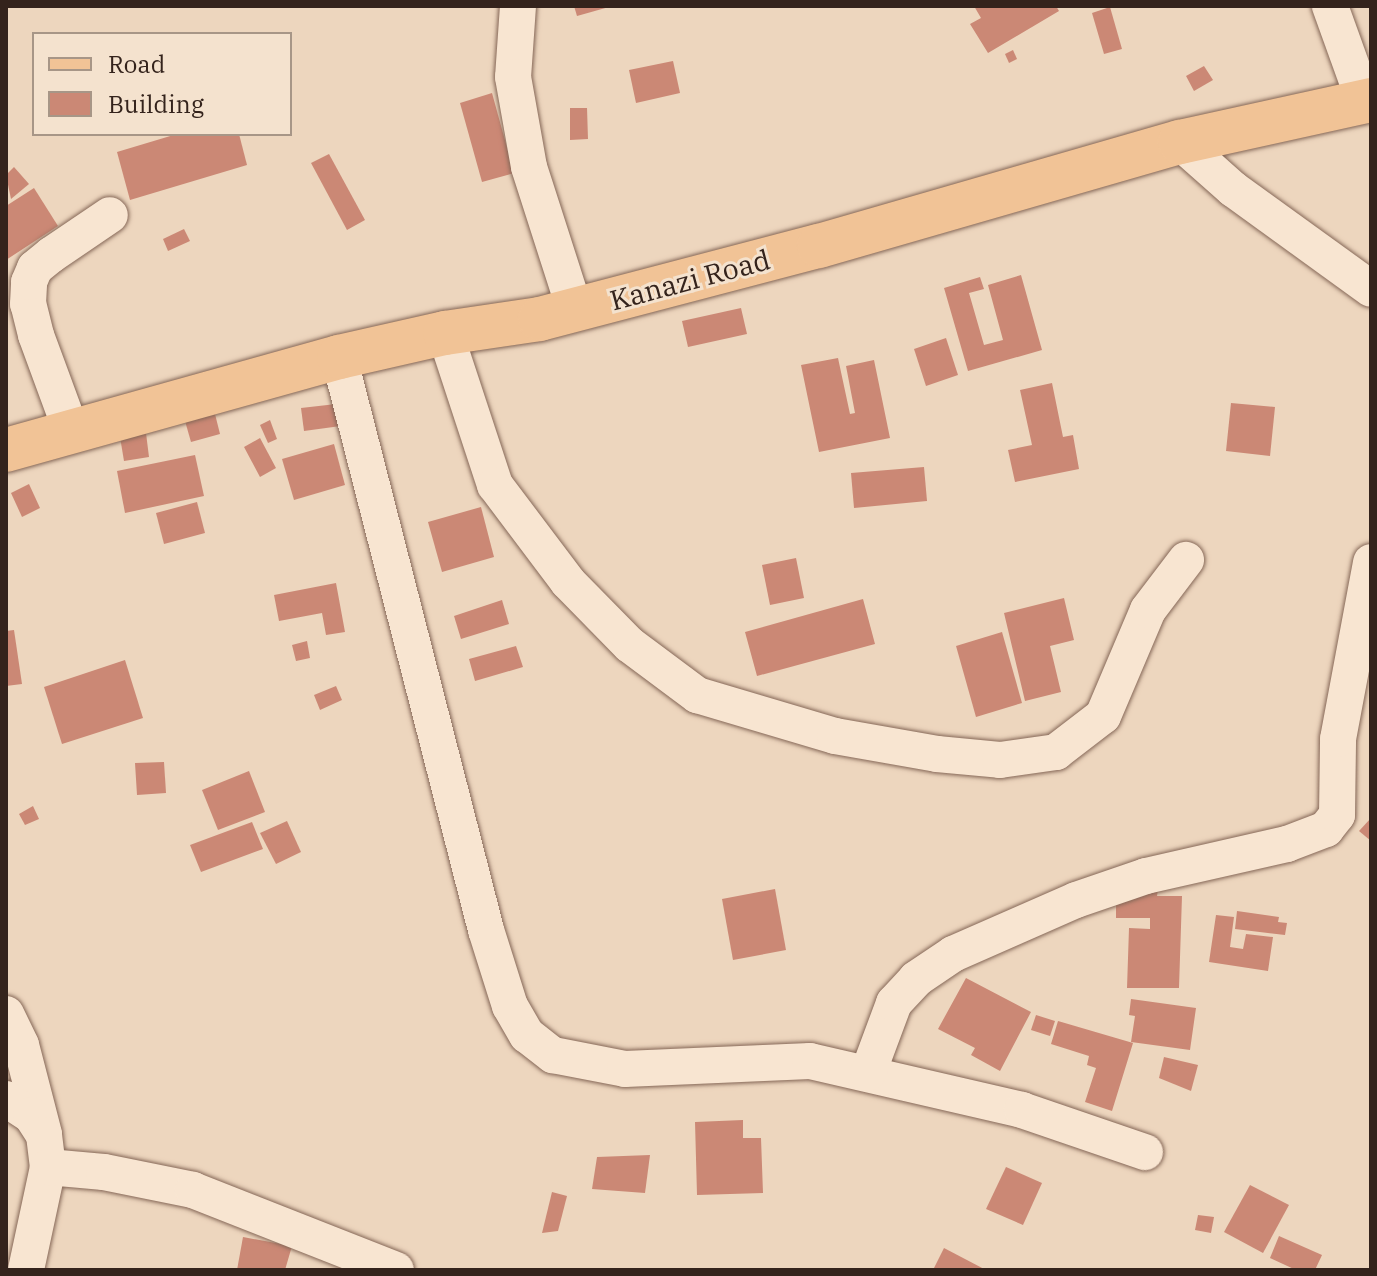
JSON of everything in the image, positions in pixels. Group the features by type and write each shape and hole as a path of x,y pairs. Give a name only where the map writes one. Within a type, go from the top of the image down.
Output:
{"main road":[{"name":"Kanazi Road","path":"6,450 339,357 445,333 575,310 819,246 1180,142 1368,101"}],"street":[{"path":"518,6 513,77 529,167 575,310"},
{"path":"1330,6 1368,101"},
{"path":"1180,142 1233,189 1371,289"},
{"path":"72,433 33,325 29,282 35,268 110,215"},
{"path":"445,333 495,485 578,593 630,645 697,695 835,736 937,754 1000,760 1056,752 1103,716 1148,610 1186,560"},
{"path":"339,357 486,930 510,1006 527,1035 553,1055 625,1069 810,1061 1022,1110 1145,1152"},
{"path":"868,1073 894,1003 916,979 953,954 1090,895 1200,860 1312,837 1326,829 1337,815 1338,739 1371,562"},
{"path":"6,1014 21,1045 46,1151 26,1270"},
{"path":"6,1099 31,1115 46,1151 104,1172 193,1190 396,1270"}],"building":[{"path":"574,6 609,6 609,7 577,16"},
{"path":"974,6 1056,6 1059,11 988,53 970,24 981,18"},
{"path":"1110,7 1122,49 1104,54 1092,13"},
{"path":"1013,50 1017,59 1009,63 1005,54"},
{"path":"673,61 680,93 636,103 629,70"},
{"path":"1204,66 1213,80 1194,91 1186,76"},
{"path":"492,93 514,173 482,182 460,103"},
{"path":"570,108 587,108 588,139 570,140"},
{"path":"170,136 240,136 247,165 130,200 117,152"},
{"path":"329,154 365,220 347,230 311,163"},
{"path":"14,167 29,184 11,199 6,175"},
{"path":"34,188 58,226 6,260 6,206"},
{"path":"184,229 190,241 168,251 163,239"},
{"path":"1021,275 1042,350 968,371 944,288 980,277 984,289 969,293 984,345 1003,340 988,285"},
{"path":"741,308 747,334 688,347 682,321"},
{"path":"946,338 958,375 926,386 914,349"},
{"path":"838,358 850,414 855,413 846,366 874,360 890,438 819,452 801,365"},
{"path":"1052,383 1063,437 1073,435 1079,469 1015,482 1008,450 1032,445 1020,390"},
{"path":"345,403 348,425 304,431 301,408"},
{"path":"1231,403 1275,407 1270,456 1226,451"},
{"path":"215,414 220,434 191,442 185,421"},
{"path":"270,420 277,439 268,443 260,425"},
{"path":"146,433 149,457 124,461 120,437"},
{"path":"260,438 276,468 260,477 244,447"},
{"path":"334,444 345,485 294,500 282,459"},
{"path":"195,455 204,496 125,513 117,471"},
{"path":"924,467 927,501 854,508 851,473"},
{"path":"29,484 40,508 22,517 11,493"},
{"path":"197,502 205,533 164,544 156,513"},
{"path":"481,507 494,557 442,572 428,522"},
{"path":"796,558 804,598 770,605 762,565"},
{"path":"336,583 345,632 326,635 322,613 279,621 274,595"},
{"path":"1064,598 1074,640 1050,646 1061,692 1025,701 1004,613"},
{"path":"863,599 875,644 757,676 745,632"},
{"path":"502,600 509,624 461,639 454,616"},
{"path":"14,630 22,684 6,686 6,631"},
{"path":"1002,632 1022,703 976,717 956,646"},
{"path":"307,641 310,658 296,661 292,645"},
{"path":"516,646 523,667 475,681 469,659"},
{"path":"125,660 143,718 62,744 44,687"},
{"path":"336,686 342,700 320,710 314,695"},
{"path":"164,762 166,793 137,795 135,763"},
{"path":"249,771 265,812 218,830 202,790"},
{"path":"33,806 39,819 25,825 19,814"},
{"path":"1371,818 1371,841 1359,831"},
{"path":"287,821 301,852 276,864 260,833"},
{"path":"252,822 263,849 201,872 190,845"},
{"path":"775,889 786,950 733,960 722,899"},
{"path":"1158,889 1157,896 1182,896 1179,988 1127,988 1129,928 1150,929 1150,918 1116,918 1116,896"},
{"path":"1237,911 1279,917 1278,922 1287,923 1285,935 1235,929"},
{"path":"1216,915 1234,917 1230,947 1243,949 1246,934 1273,937 1268,971 1209,962"},
{"path":"966,978 1031,1012 1000,1071 971,1055 975,1048 938,1029"},
{"path":"1131,999 1196,1008 1190,1050 1131,1042 1135,1016 1129,1015"},
{"path":"1036,1015 1055,1021 1050,1036 1031,1030"},
{"path":"1058,1021 1133,1043 1112,1111 1085,1102 1096,1068 1087,1065 1089,1056 1051,1044"},
{"path":"1164,1057 1198,1065 1191,1091 1159,1078"},
{"path":"743,1120 743,1138 761,1138 763,1193 697,1195 695,1122"},
{"path":"650,1155 645,1193 592,1189 597,1157"},
{"path":"1006,1167 1042,1183 1023,1225 986,1209"},
{"path":"1250,1185 1289,1205 1263,1253 1224,1232"},
{"path":"552,1192 567,1196 558,1231 542,1233"},
{"path":"1198,1215 1214,1217 1211,1233 1195,1230"},
{"path":"1279,1236 1322,1255 1315,1270 1296,1270 1270,1258"},
{"path":"243,1237 292,1246 285,1270 237,1270"},
{"path":"944,1248 986,1270 933,1270"}]}
